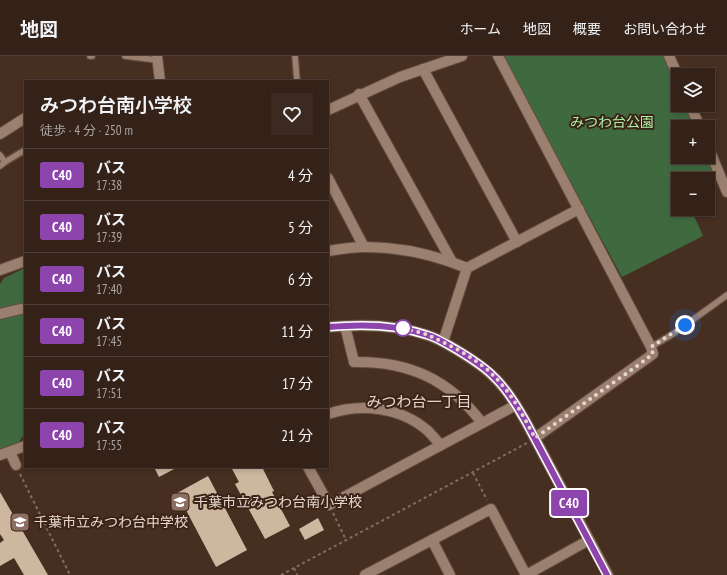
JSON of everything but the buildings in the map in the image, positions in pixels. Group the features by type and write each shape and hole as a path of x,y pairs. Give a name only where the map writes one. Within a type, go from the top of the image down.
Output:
{"street":[{"path":"329,110 400,77 462,56"},
{"path":"498,56 651,347 653,354 535,438"},
{"path":"669,56 674,68"},
{"path":"157,58 160,80"},
{"path":"423,69 517,242"},
{"path":"360,94 452,262"},
{"path":"0,134 24,119"},
{"path":"715,164 727,192"},
{"path":"329,180 364,247"},
{"path":"443,342 467,268 579,209"},
{"path":"329,250 364,247 395,249 452,262 467,268"},
{"path":"0,270 24,261"},
{"path":"0,314 24,308"},
{"path":"329,328 375,325 400,328 429,335 473,360 495,377 516,405 535,438 608,575"},
{"path":"345,326 354,362 372,361 391,364 413,370 431,378 448,388 464,401 482,423"},
{"path":"309,468 328,505 516,405"},
{"path":"329,414 353,408 385,410 416,422 428,431 441,445"},
{"path":"16,465 5,454 24,446"},
{"path":"371,574 491,509 526,575 589,540"},
{"path":"432,540 450,575"}],"lane":[{"path":"125,56 157,58"},
{"path":"295,56 297,80"},
{"path":"0,155 3,164 24,151"},
{"path":"651,347 673,334 727,295"}],"path":[{"path":"281,575 473,473 535,438"},
{"path":"16,465 70,575"},
{"path":"473,473 491,509"},
{"path":"328,505 346,540"},
{"path":"294,568 298,575"}],"green space":[{"name":"みつわ台公園","path":"502,56 666,56 671,68 671,112 690,112 693,120 671,120 671,164 712,164 716,173 671,172 671,216 694,216 703,236 622,277"},
{"path":"24,268 24,434 17,445 0,451 0,284 4,278"}],"bus line":[{"name":"C40","path":"329,327 375,325 400,328 429,335 473,360 495,377 516,405 526,422 607,575"}],"place":[{"name":"千葉市立みつわ台南小学校","path":"180,502"},
{"name":"千葉市立みつわ台中学校","path":"20,522"}],"district":[{"name":"みつわ台一丁目","path":"419,401"}],"route":[{"path":"403,328 400,328 429,335 443,342 473,360 495,377 516,405 535,438 653,354 651,347 685,325"}]}
